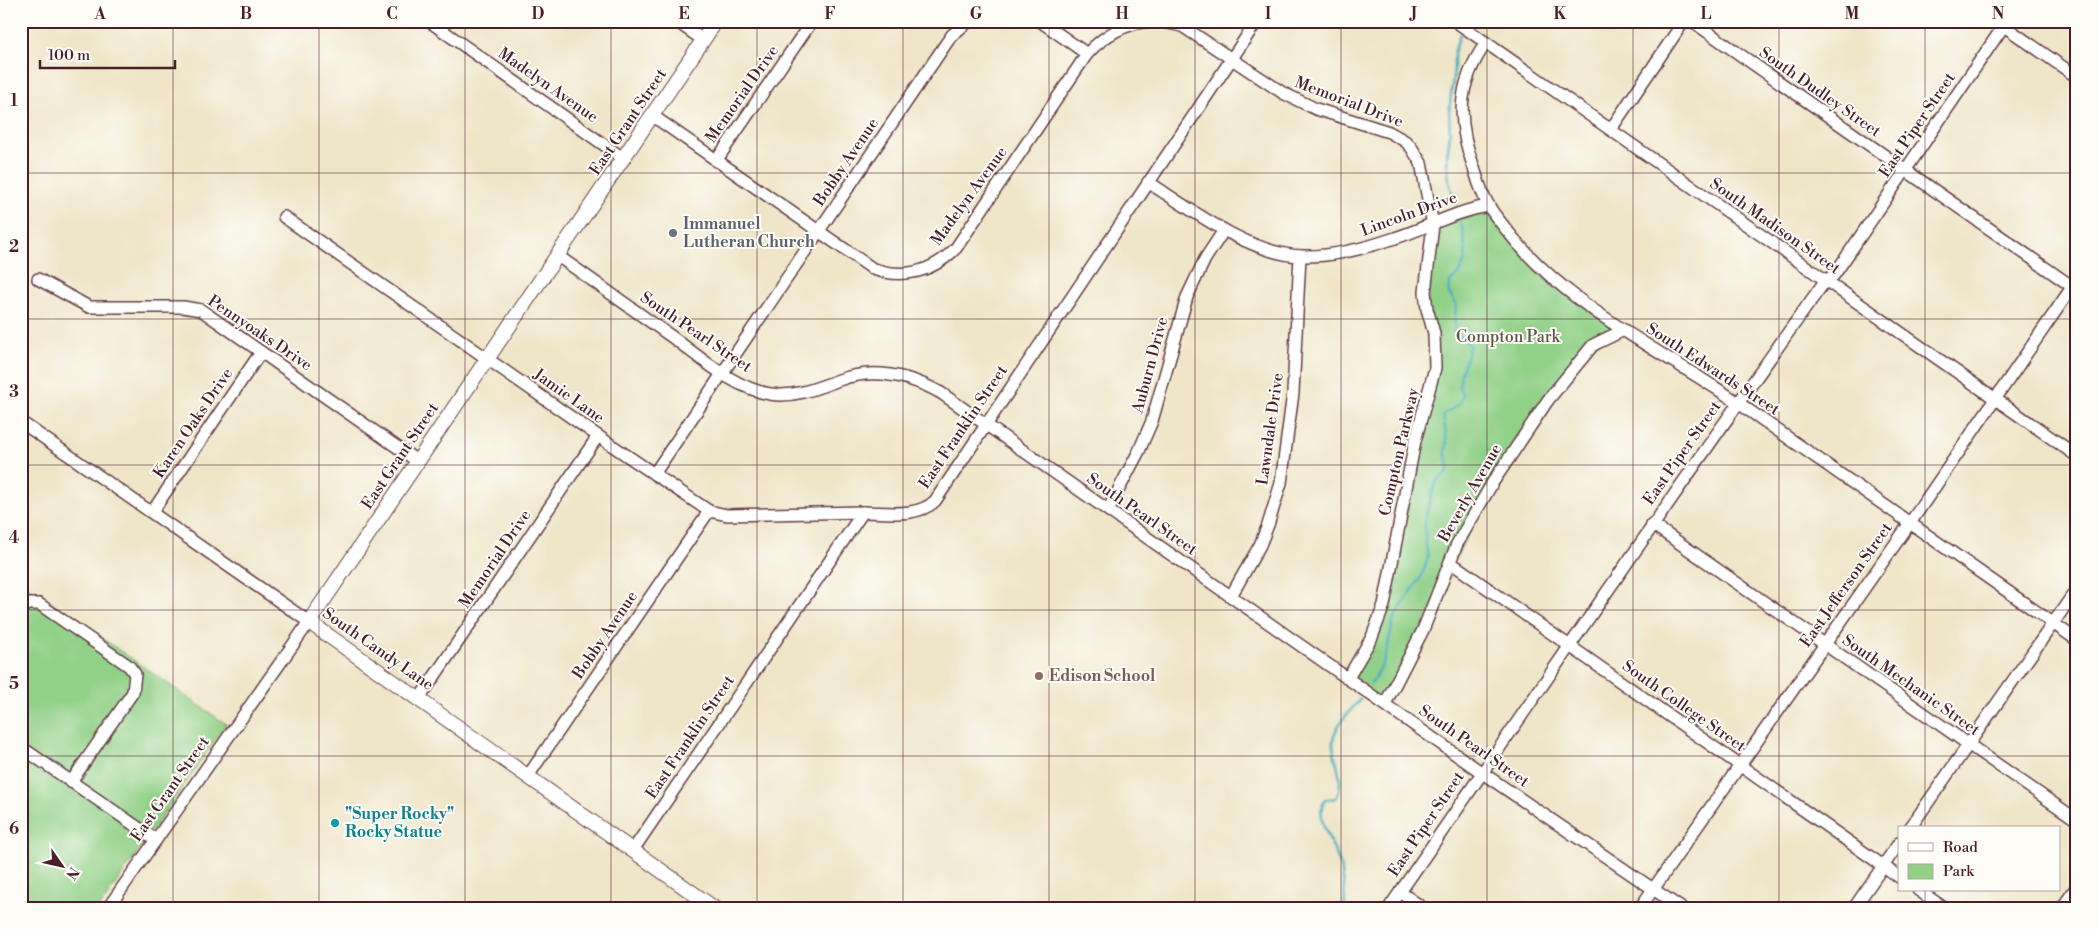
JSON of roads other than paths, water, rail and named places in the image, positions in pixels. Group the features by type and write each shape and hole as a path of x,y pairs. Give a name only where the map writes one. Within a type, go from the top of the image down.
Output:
{"highway":[{"path":"2065,908 2077,891"}],"main road":[{"name":"East Grant Street","path":"309,622 716,21"},
{"name":"South Candy Lane","path":"309,622 714,908"}],"street":[{"name":"Madelyn Avenue","path":"428,21 624,159"},
{"path":"676,21 703,40"},
{"name":"Memorial Drive","path":"716,161 812,21"},
{"name":"Bobby Avenue","path":"654,474 945,45 952,35 969,21"},
{"path":"1040,21 1087,54"},
{"name":"Madelyn Avenue","path":"653,116 818,233 873,269 895,274 918,272 938,263 956,248 1087,54 1096,44 1118,29 1130,24 1151,21"},
{"name":"East Franklin Street","path":"633,850 863,512 912,512 927,508 935,501 1257,21"},
{"name":"South Madison Street","path":"1455,21 2077,456"},
{"path":"1611,129 1684,21"},
{"name":"South Dudley Street","path":"1692,21 1906,172 2075,286"},
{"path":"1164,22 1182,26 1231,59"},
{"path":"2002,23 2077,77"},
{"name":"East Piper Street","path":"1389,908 1652,524 1825,281 1834,275 1906,172 2002,23"},
{"name":"South Edwards Street","path":"1486,43 1469,72 1463,93 1461,115 1466,145 1489,206 1529,256 1565,288 1624,330 1738,403 2077,640"},
{"name":"Memorial Drive","path":"1231,59 1299,102 1389,132 1405,141 1412,147 1421,163 1432,225"},
{"name":"Lincoln Drive","path":"1148,182 1224,230 1254,244 1300,256 1349,251 1378,244 1432,225 1461,211 1489,206"},
{"name":"Jamie Lane","path":"284,217 709,511 727,515 863,512"},
{"name":"Compton Parkway","path":"1348,678 1372,637 1384,605 1415,441 1435,368 1434,333 1427,309 1425,292 1432,225"},
{"name":"Auburn Drive","path":"1108,510 1135,459 1152,421 1187,297 1205,259 1224,230"},
{"name":"South Pearl Street","path":"558,256 723,373 760,392 782,395 812,390 851,377 873,374 894,375 930,387 1481,772 1681,908"},
{"name":"Lawndale Drive","path":"1231,596 1260,545 1281,483 1293,393 1300,256"},
{"name":"Pennyoaks Drive","path":"38,279 89,307 183,307 201,310 417,461"},
{"name":"East Jefferson Street","path":"1640,908 2075,286"},
{"name":"Beverly Avenue","path":"1385,704 1423,630 1450,562 1476,508 1548,400 1593,345 1624,330"},
{"name":"Karen Oaks Drive","path":"152,512 261,352"},
{"name":"South Candy Lane","path":"21,422 309,622"},
{"name":"Memorial Drive","path":"419,699 598,436"},
{"name":"Bobby Avenue","path":"528,776 709,511"},
{"name":"South Mechanic Street","path":"1652,524 2077,820"},
{"name":"South College Street","path":"1450,562 1898,876"},
{"path":"1911,826 2077,589"},
{"path":"21,609 27,604 39,604 129,666 135,674 133,692 72,782"},
{"name":"East Grant Street","path":"108,908 309,622"},
{"path":"21,747 156,840"},
{"path":"1854,908 1898,844"},
{"path":"1400,892 1423,908"},
{"path":"1921,892 1944,908"}],"waterway":[{"path":"1456,205 1449,182 1447,157 1454,53 1460,34"},
{"path":"1371,684 1381,668 1386,654 1394,618 1421,577 1426,564 1428,557 1425,519 1433,490 1437,481 1447,473 1449,465 1445,453 1447,442 1443,415 1458,405 1463,395 1459,388 1461,374 1470,345 1454,332 1456,304 1449,293 1450,282 1457,275 1465,261 1466,253 1460,219"},
{"path":"1345,908 1342,873 1321,815 1325,800 1336,798 1339,792 1340,779 1333,745 1336,731 1343,719 1361,698"}],"place":[{"name":"Immanuel Lutheran Church","path":"673,233"},
{"name":"Edison School","path":"1039,676"},
{"name":"\"Super Rocky\" Rocky Statue","path":"335,823"}],"park label":[{"name":"Compton Park","path":"1508,337"}]}
